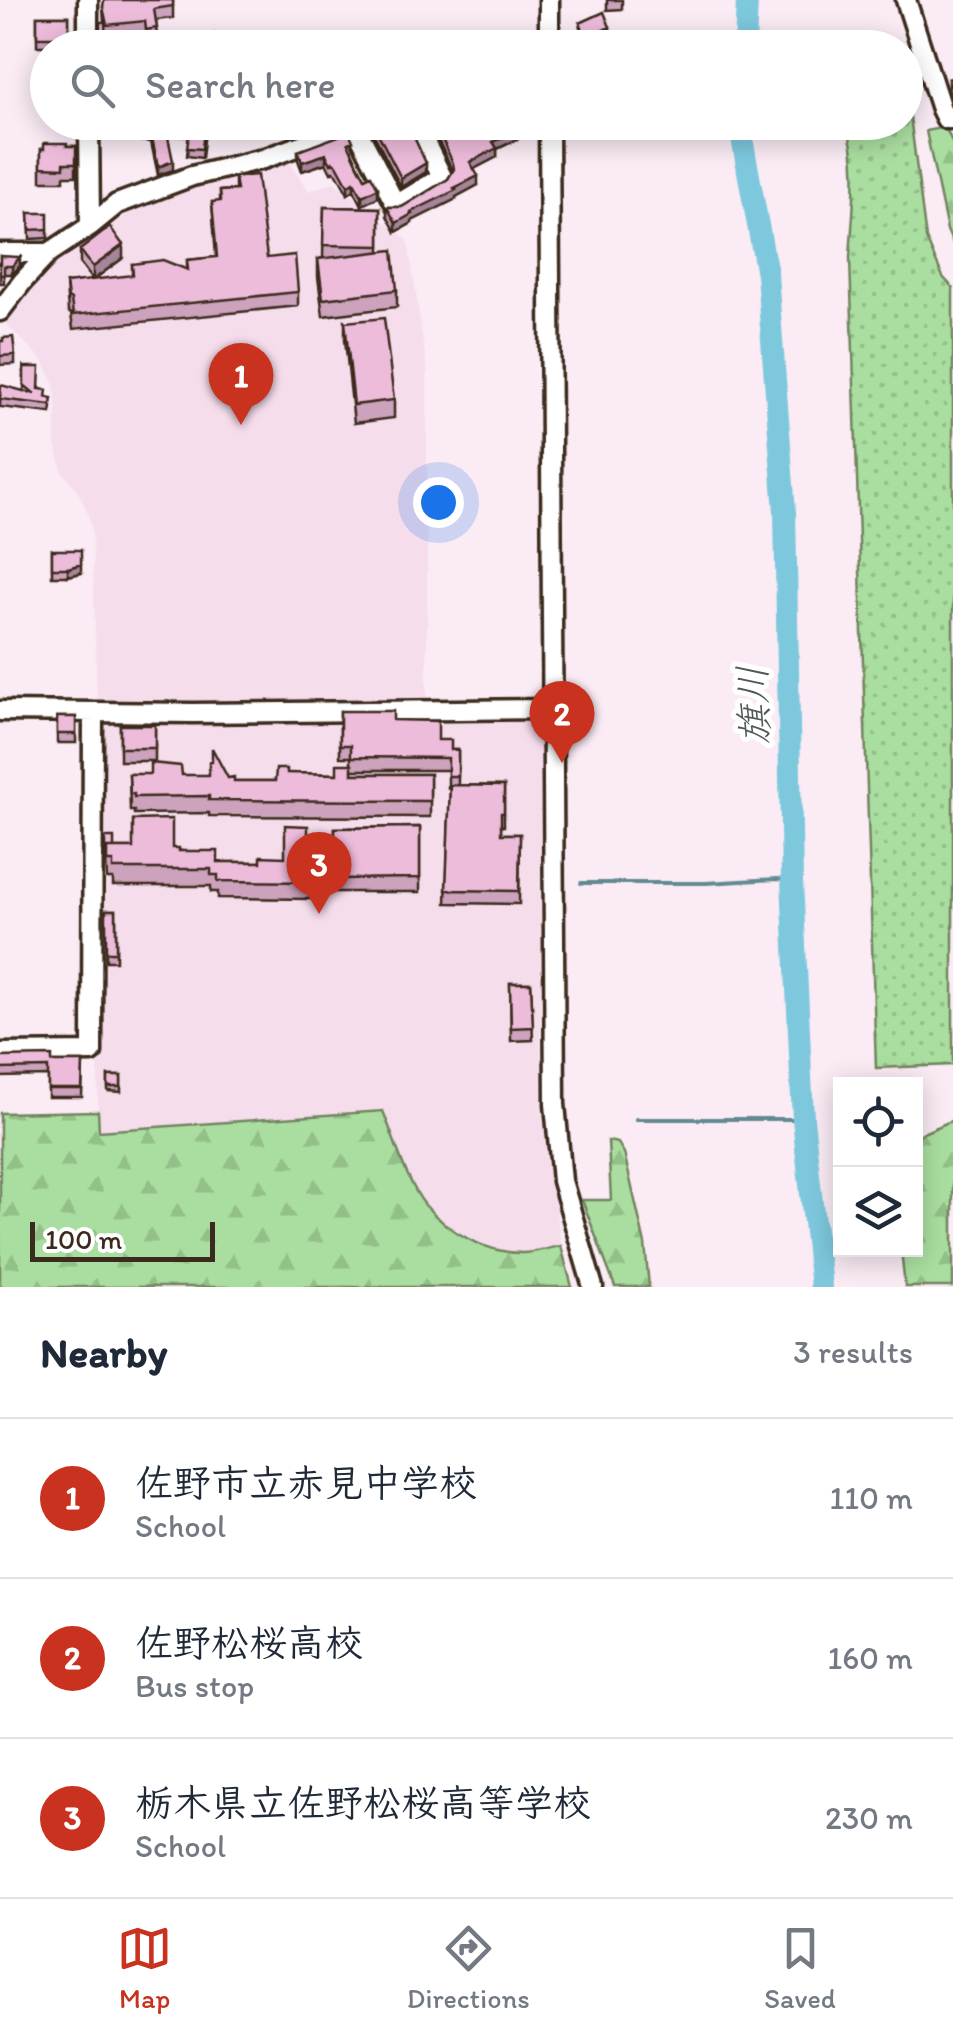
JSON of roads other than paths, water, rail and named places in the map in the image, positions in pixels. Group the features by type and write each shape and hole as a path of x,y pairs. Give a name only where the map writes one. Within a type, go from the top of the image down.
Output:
{"street":[{"path":"88,0 88,30"},
{"path":"545,30 548,0"},
{"path":"906,0 917,30"},
{"path":"923,47 949,119"},
{"path":"89,140 90,226"},
{"path":"0,312 49,253 118,204 192,176 262,159 315,140"},
{"path":"367,140 396,205 442,177 424,140"},
{"path":"549,140 552,942 557,1144 562,1181 592,1287"},
{"path":"0,253 49,253"},
{"path":"0,712 552,709"},
{"path":"0,1053 92,1052 93,712"}],"waterway":[{"name":"旗川","path":"746,30 747,0"},
{"name":"旗川","path":"742,140 767,274 785,512 792,881 803,1119 821,1287"},
{"path":"581,883 792,881"},
{"path":"636,1119 803,1119"}],"place":[{"name":"佐野市立赤見中学校","path":"241,425"},
{"name":"佐野松桜高校","path":"562,763"},
{"name":"栃木県立佐野松桜高等学校","path":"319,914"}]}
